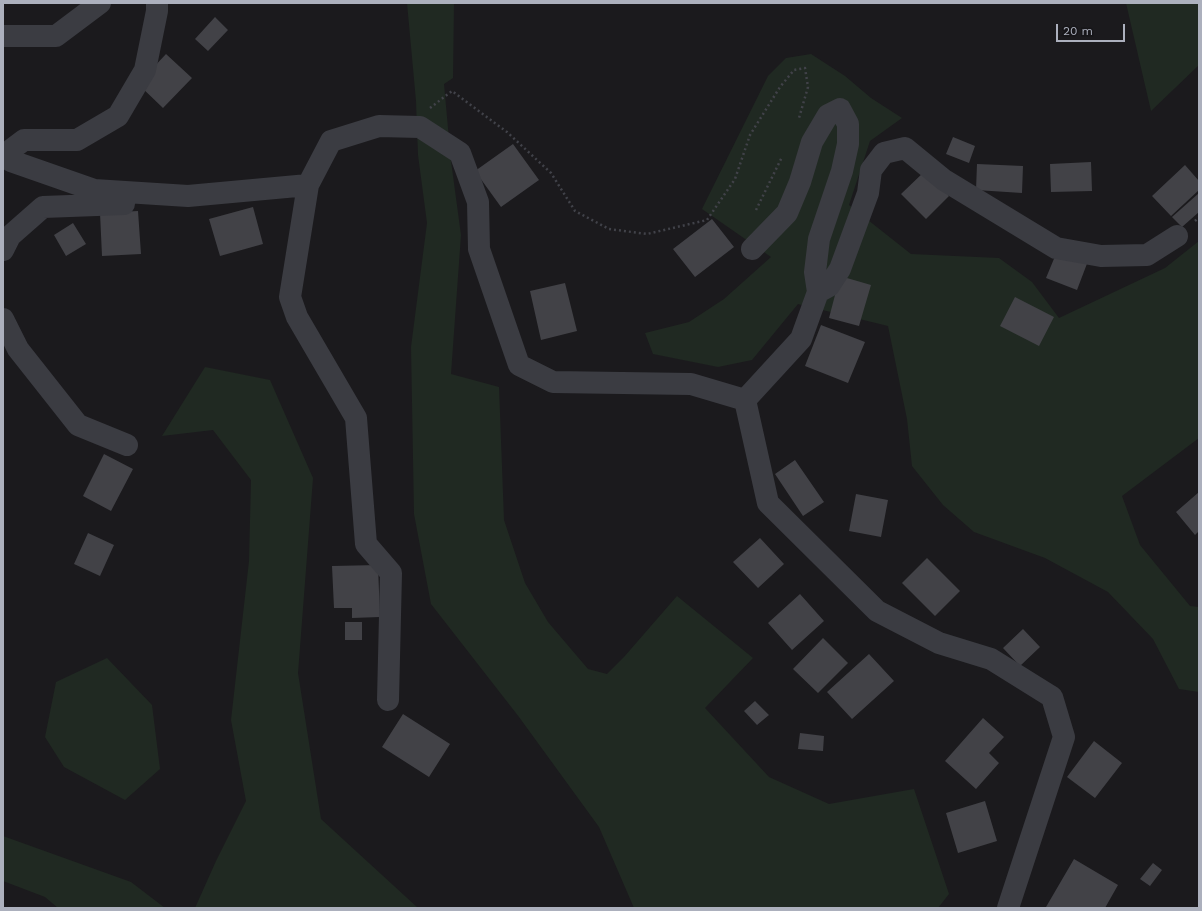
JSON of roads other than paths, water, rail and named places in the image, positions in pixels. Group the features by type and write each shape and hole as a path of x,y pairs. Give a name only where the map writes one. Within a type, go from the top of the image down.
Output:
{"street":[{"path":"3,36 56,36 100,3"},
{"path":"157,3 157,11 145,70 118,116 77,140 24,140 12,149 7,164 94,190 188,196 308,186"},
{"path":"745,400 801,339 818,292 815,272 820,239 842,171 848,144 848,124 840,109 828,115 812,142 800,182 787,213 752,249"},
{"path":"388,700 392,573 366,544 356,418 297,317 290,297 308,186 331,141 379,126 420,127 460,153 478,202 479,249 519,365 553,382 691,384 745,400"},
{"path":"818,292 829,286 840,269 868,193 871,170 884,153 905,148 944,180 1056,248 1101,256 1147,255 1177,236"},
{"path":"3,250 10,236 43,207 167,203 188,196"},
{"path":"3,319 18,349 78,425 127,445"},
{"path":"745,400 768,503 876,610 939,643 991,660 1052,697 1064,737 1008,908"}]}
